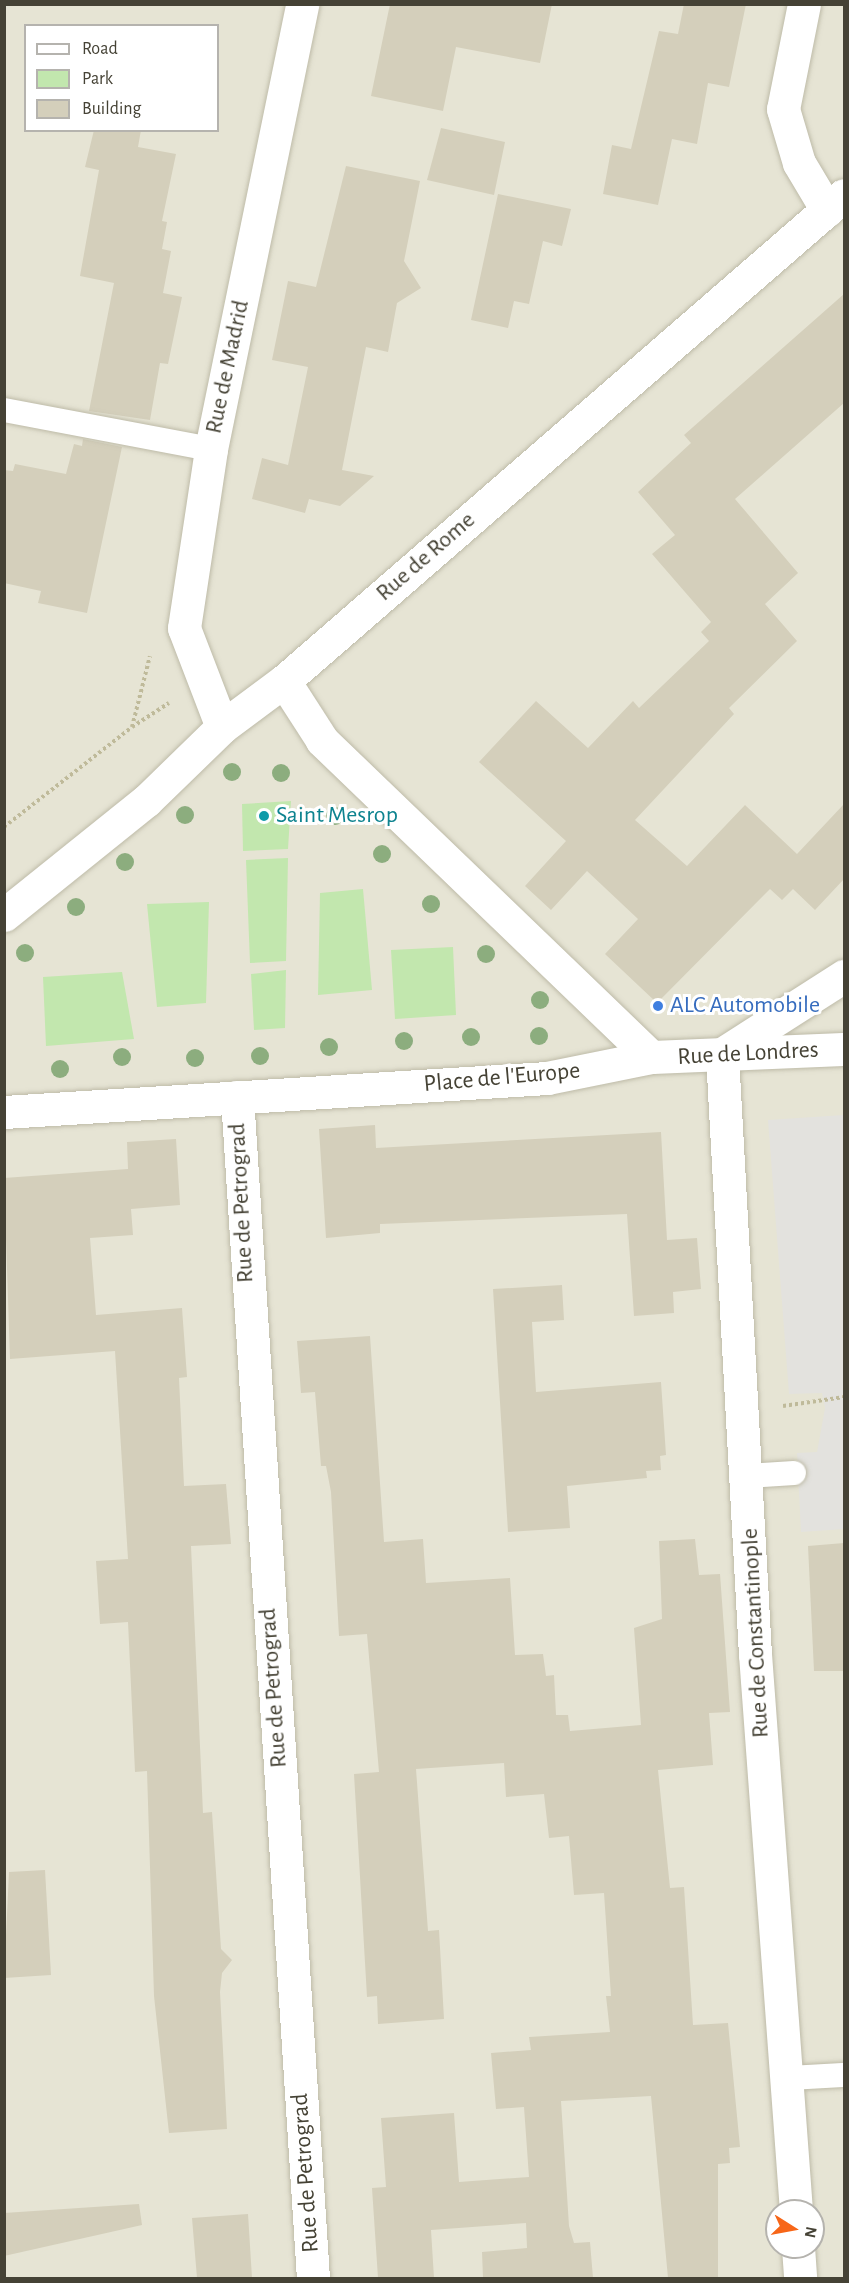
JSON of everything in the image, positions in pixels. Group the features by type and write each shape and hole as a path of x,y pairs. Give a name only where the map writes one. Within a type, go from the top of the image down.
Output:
{"street":[{"name":"Rue de Madrid","path":"222,727 184,628 211,449 302,4"},
{"path":"804,4 783,109 799,163 836,202"},
{"name":"Rue de Rome","path":"4,915 146,801 222,727 284,681 836,202"},
{"path":"284,681 322,740 651,1057"},
{"path":"722,1055 844,976"},
{"name":"Rue de Londres","path":"651,1057 844,1049"},
{"name":"Rue de Constantinople","path":"722,1055 747,1476 754,1654 788,2078 795,2199"},
{"name":"Place de l'Europe","path":"4,1112 547,1078 651,1057"},
{"name":"Rue de Petrograd","path":"237,1097 313,2278"},
{"path":"799,2259 800,2278"}],"lane":[{"path":"4,410 211,449"},
{"path":"747,1476 794,1473"},
{"path":"788,2078 844,2075"}],"path":[{"path":"132,727 152,646"},
{"path":"4,827 132,727 177,697"},
{"path":"779,1406 844,1397"}],"shaded area":[{"path":"5,5 844,5 844,2278 5,2278"},
{"path":"844,1115 844,1529 801,1532 797,1453 817,1452 825,1408 822,1393 789,1394 768,1120"}],"green space":[{"path":"291,801 288,849 243,851 242,804"},
{"path":"288,858 286,961 250,963 246,860"},
{"path":"363,889 372,990 318,995 320,893"},
{"path":"209,902 206,1003 157,1007 147,904"},
{"path":"453,947 456,1015 395,1019 391,950"},
{"path":"286,970 285,1028 254,1030 251,974"},
{"path":"122,972 134,1039 46,1046 43,977"}],"building":[{"path":"390,4 552,4 540,63 456,47 443,111 371,96"},
{"path":"684,4 746,4 729,87 708,83 697,144 672,139 658,205 603,194 612,145 631,149 659,31 678,34"},
{"path":"441,128 505,142 494,195 427,180"},
{"path":"94,132 141,132 138,147 176,154 162,221 167,222 162,249 171,251 163,293 182,297 168,364 160,363 150,420 89,411 114,283 80,276 99,170 85,167"},
{"path":"346,166 420,181 404,261 421,288 397,303 388,352 366,347 342,470 374,476 340,506 309,499 305,513 252,499 262,458 288,465 308,367 272,360 288,281 316,287"},
{"path":"498,194 571,209 562,246 543,241 529,304 514,301 508,328 471,320"},
{"path":"844,294 844,403 735,499 798,573 765,604 797,641 729,708 734,714 635,820 687,866 745,805 797,854 844,804 844,879 815,910 793,889 782,900 770,889 657,1003 605,954 638,919 587,871 551,910 525,886 566,841 479,762 536,701 588,748 633,701 639,708 709,641 701,632 711,622 652,554 675,535 638,492 691,443 684,435"},
{"path":"83,439 122,447 87,613 38,603 41,591 4,583 4,470 13,471 15,464 66,474 74,444 82,446"},
{"path":"375,1125 376,1148 661,1132 667,1240 697,1238 701,1289 673,1292 674,1313 634,1316 627,1214 380,1224 380,1233 326,1238 319,1129"},
{"path":"176,1139 180,1205 131,1209 133,1235 90,1238 96,1315 182,1308 187,1377 179,1378 184,1486 226,1484 231,1544 191,1546 203,1813 212,1812 221,1949 232,1960 222,1973 220,1992 227,2129 169,2133 154,1996 147,1771 135,1772 128,1622 100,1624 96,1561 128,1559 115,1351 10,1359 4,1178 128,1169 127,1142"},
{"path":"562,1285 564,1320 532,1322 536,1392 661,1382 666,1455 660,1456 661,1470 646,1471 647,1478 567,1486 570,1528 508,1532 493,1289"},
{"path":"370,1336 384,1542 423,1539 426,1583 510,1578 515,1655 543,1654 546,1676 554,1675 556,1715 568,1715 570,1731 641,1725 634,1628 662,1619 659,1541 695,1539 699,1575 720,1574 730,1712 709,1713 713,1765 658,1770 670,1888 684,1887 693,2025 728,2023 740,2147 729,2148 730,2163 718,2164 718,2278 668,2278 651,2096 561,2101 569,2226 574,2243 590,2242 593,2278 483,2278 482,2252 527,2248 526,2223 431,2230 434,2278 378,2278 372,2188 386,2187 381,2118 454,2113 459,2182 529,2177 524,2107 496,2109 491,2053 531,2050 529,2037 610,2032 606,1996 611,1996 604,1893 574,1895 569,1836 549,1838 544,1794 506,1797 504,1763 416,1769 428,1931 439,1930 444,2019 378,2024 377,1996 367,1997 354,1774 379,1772 367,1634 339,1636 331,1492 326,1466 321,1466 315,1392 301,1393 297,1341"},
{"path":"844,1543 844,1671 814,1671 808,1546"},
{"path":"45,1870 51,1975 4,1978 9,1872"},
{"path":"139,2204 142,2225 4,2256 4,2213"},
{"path":"248,2214 252,2278 197,2278 192,2218"}],"place":[{"name":"Saint Mesrop","path":"264,816"},
{"name":"ALC Automobile","path":"658,1006"}]}
